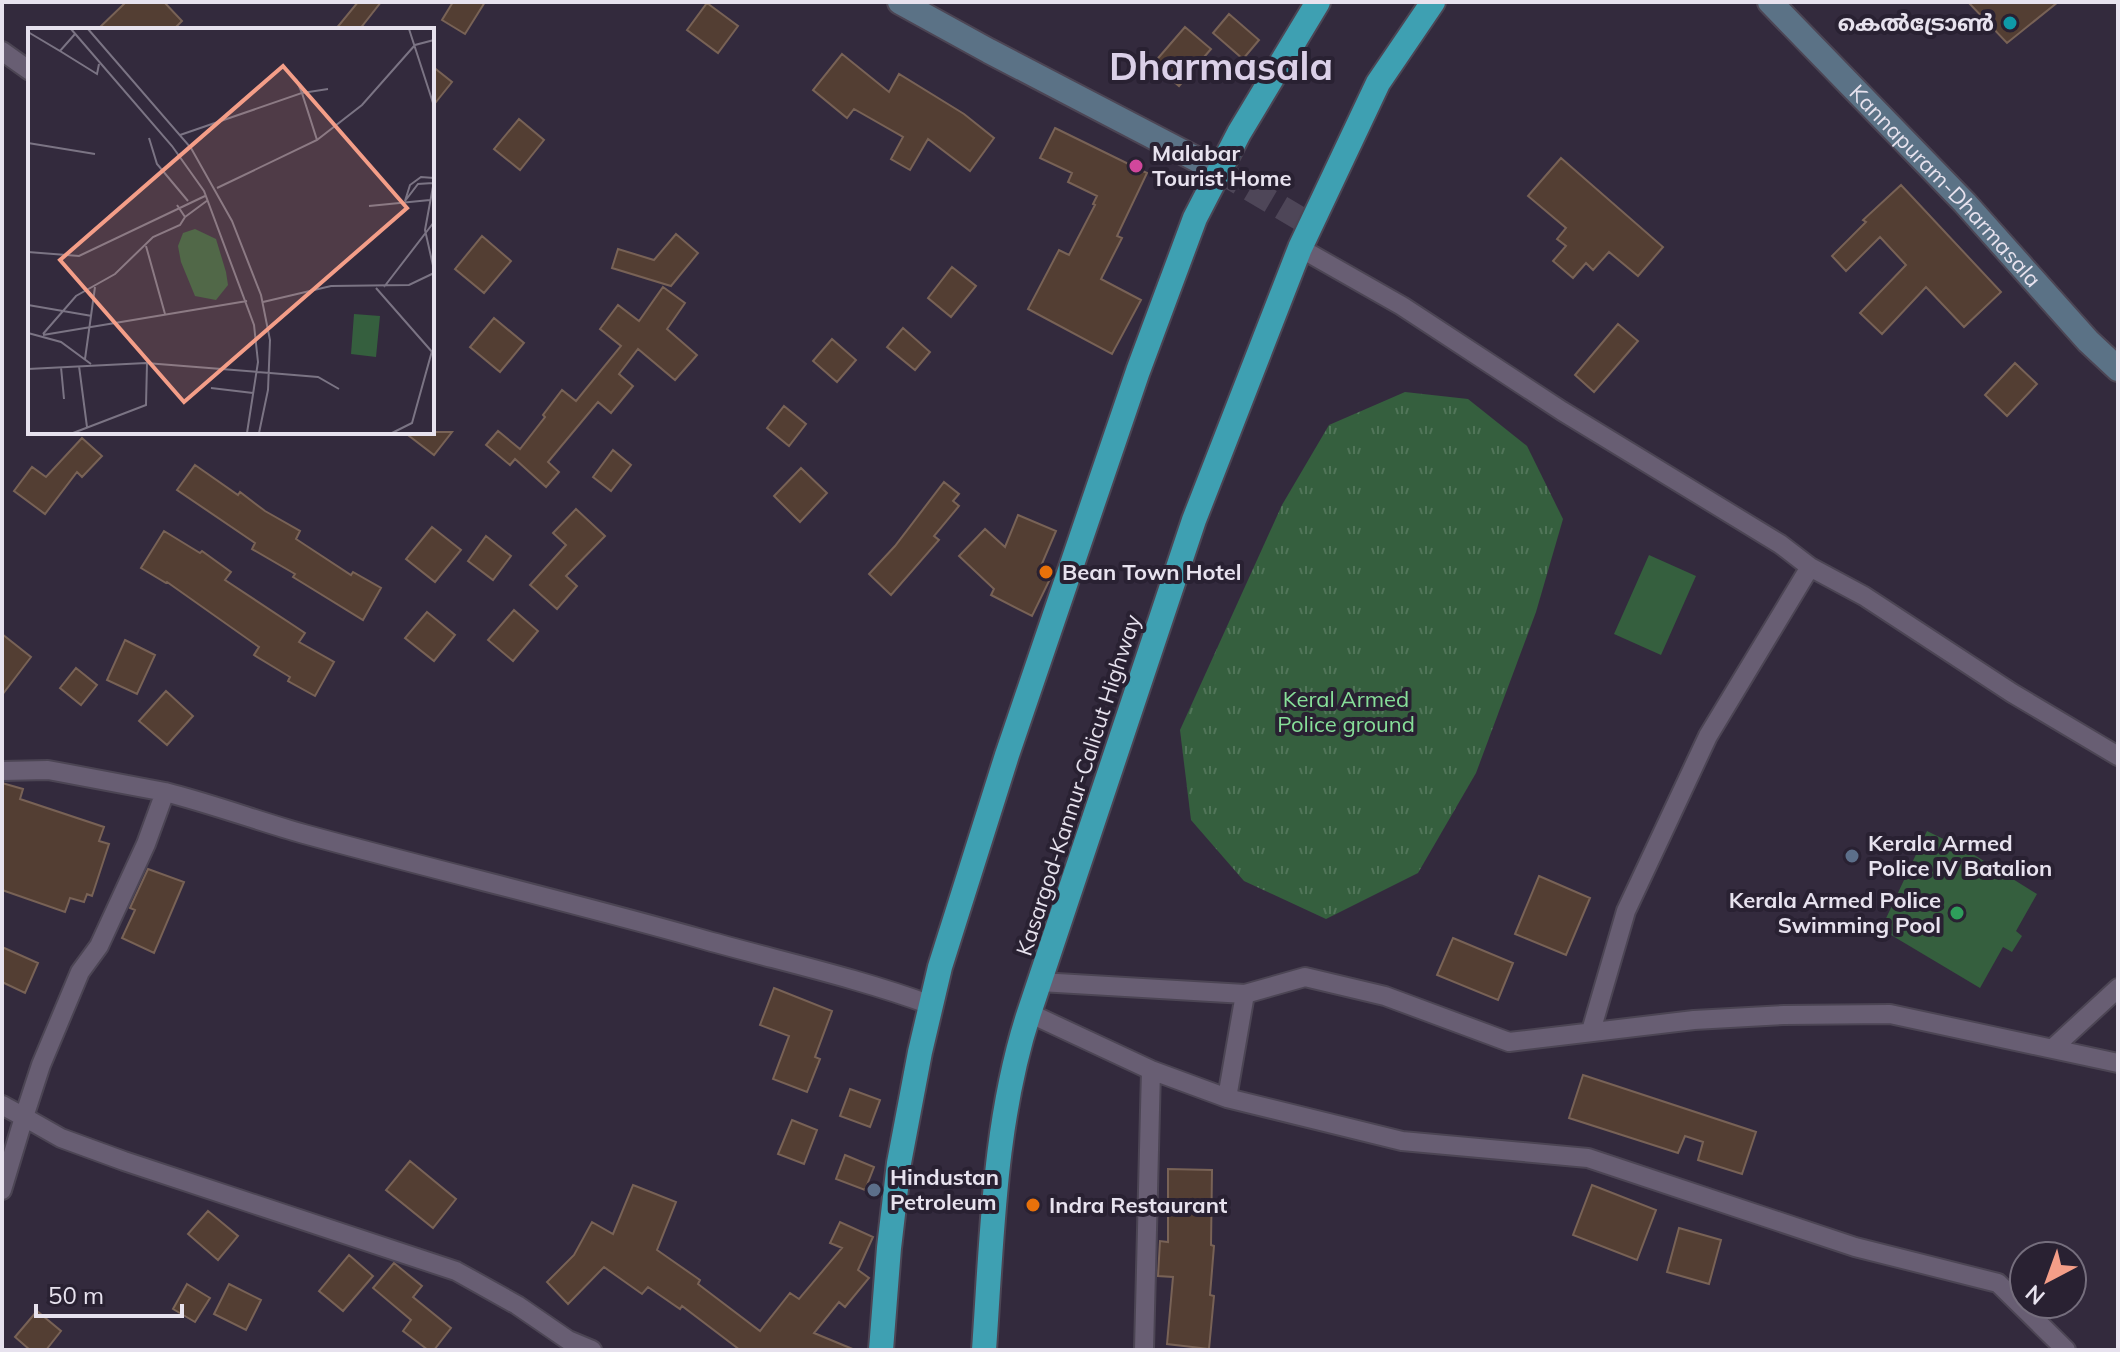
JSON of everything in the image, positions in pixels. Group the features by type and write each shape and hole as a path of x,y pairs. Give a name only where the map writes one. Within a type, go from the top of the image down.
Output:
{"highway":[{"path":"881,1350 899,1163 931,1005 940,967 1007,755 1138,371 1195,218 1219,171 1318,2"},
{"name":"Kasargod-Kannur-Calicut Highway","path":"984,1350 998,1170 1018,1048 1029,1013 1194,520 1300,248 1378,83 1433,2"}],"main road":[{"path":"900,2 1219,171"},
{"name":"Kannapuram-Dharmasala","path":"1770,2 1944,181 2088,341 2118,369"}],"street":[{"path":"2,51 28,70"},
{"path":"1300,248 1350,274 1476,352 1562,411 2118,756"},
{"path":"1591,1031 1626,911 1702,749 1810,567"},
{"path":"2,771 48,770 213,804 303,834 552,897 893,991 931,1005"},
{"path":"2,1190 41,1065 80,972 105,933 146,844 165,792"},
{"path":"1040,982 1245,994 1305,977 1385,996 1509,1042 1694,1020 1890,1014 2118,1063"},
{"path":"2053,1048 2118,988"},
{"path":"1227,1098 1245,994"},
{"path":"1029,1013 1151,1070 1227,1098 1402,1141 1594,1159 1855,1247 1998,1283 2066,1350"},
{"path":"1144,1350 1151,1070"},
{"path":"2,1105 61,1138 456,1271 517,1305 568,1340 592,1350"}],"green space":[{"name":"Keral Armed Police ground","path":"1405,392 1468,399 1527,446 1563,519 1536,612 1476,773 1418,873 1326,919 1244,881 1191,820 1180,730 1282,505 1329,425"},
{"path":"1649,555 1696,576 1661,655 1614,634"},
{"name":"Kerala Armed Police Swimming Pool","path":"1927,831 1968,851 2037,894 2016,931 2022,936 2012,952 2003,947 1980,988 1881,929"}],"building":[{"path":"126,2 164,2 182,21 175,28 99,28"},
{"path":"358,2 381,2 361,28 337,28"},
{"path":"453,2 485,2 465,34 442,20"},
{"name":"കെൽട്രോൺ","path":"1968,2 2058,2 2007,43"},
{"path":"707,3 738,26 718,53 687,30"},
{"path":"1229,14 1259,40 1243,59 1213,33"},
{"path":"1185,27 1211,49 1179,86 1153,64"},
{"path":"842,54 889,92 899,74 964,114 994,138 970,171 928,139 910,170 891,159 903,137 854,109 847,118 813,90"},
{"path":"434,68 452,82 434,104"},
{"path":"519,119 544,140 520,170 494,149"},
{"path":"1055,128 1147,173 1117,236 1122,238 1101,279 1141,300 1112,354 1028,309 1059,250 1069,255 1097,196 1068,182 1072,173 1040,158"},
{"path":"1561,158 1663,247 1638,276 1609,252 1593,270 1586,263 1573,278 1553,261 1566,246 1557,239 1566,228 1528,196"},
{"path":"1901,185 2001,292 1964,327 1926,287 1882,334 1860,313 1906,265 1880,237 1846,271 1832,256 1866,222 1863,220"},
{"path":"676,234 698,253 671,286 612,268 618,249 654,260"},
{"path":"482,236 511,261 484,293 455,269"},
{"path":"952,267 976,286 951,317 928,298"},
{"path":"663,287 685,303 667,329 697,355 675,380 638,349 619,374 633,386 611,413 598,402 548,462 559,472 546,487 515,459 510,465 486,445 498,431 520,449 562,390 576,401 621,346 600,329 618,305 639,321"},
{"path":"494,318 524,343 500,372 470,347"},
{"path":"1618,324 1638,341 1594,392 1575,375"},
{"path":"903,328 930,352 915,370 887,347"},
{"path":"832,339 856,360 837,382 813,361"},
{"path":"2015,363 2037,384 2007,416 1985,395"},
{"path":"784,406 806,424 789,446 767,428"},
{"path":"452,432 434,455 407,434"},
{"path":"82,438 102,456 82,477 77,472 45,514 14,491 32,467 46,477"},
{"path":"613,450 631,465 611,491 593,477"},
{"path":"195,465 238,495 240,492 300,531 296,539 351,575 353,572 381,588 363,620 252,549 255,543 177,490"},
{"path":"801,468 827,493 800,522 774,496"},
{"path":"944,482 959,494 953,501 959,506 934,536 939,540 891,595 869,574 895,546"},
{"path":"576,509 605,536 566,576 577,586 557,609 530,585 566,545 553,533"},
{"path":"1018,515 1056,531 1038,573 1050,579 1032,616 991,595 994,589 959,556 985,529 1005,547"},
{"path":"432,527 461,550 435,582 406,559"},
{"path":"164,531 200,553 202,551 231,572 225,580 305,633 299,642 334,662 315,696 288,681 290,677 254,655 259,647 167,582 141,568"},
{"path":"486,536 511,556 493,580 468,561"},
{"path":"514,610 538,631 513,661 488,640"},
{"path":"427,612 455,635 434,661 405,638"},
{"path":"2,634 31,657 2,695"},
{"path":"125,640 155,655 137,694 107,680"},
{"path":"76,668 97,685 81,705 60,688"},
{"path":"166,691 193,716 167,745 139,721"},
{"path":"2,783 23,789 20,799 104,827 99,841 109,844 92,896 87,894 84,902 70,898 65,912 2,890"},
{"path":"148,869 184,882 154,953 122,938 135,910 130,908"},
{"path":"1539,876 1590,898 1566,955 1515,934"},
{"path":"1453,938 1513,963 1498,1000 1437,975"},
{"path":"2,947 38,963 25,993 2,982"},
{"path":"774,988 832,1011 815,1057 820,1059 807,1092 773,1079 789,1036 760,1025"},
{"path":"1583,1075 1756,1132 1742,1174 1698,1160 1703,1142 1685,1136 1678,1153 1569,1118"},
{"path":"850,1089 880,1100 870,1127 840,1116"},
{"path":"792,1120 817,1130 804,1164 778,1154"},
{"path":"845,1155 874,1167 865,1190 836,1179"},
{"path":"410,1161 456,1199 433,1228 386,1190"},
{"path":"1168,1169 1212,1170 1211,1245 1214,1246 1210,1295 1214,1296 1209,1349 1167,1344 1173,1277 1158,1276 1160,1241 1168,1242"},
{"path":"633,1185 676,1202 657,1250 700,1280 698,1284 760,1331 790,1293 799,1299 842,1248 830,1243 840,1222 873,1237 858,1270 869,1278 845,1307 839,1302 814,1333 855,1350 740,1350 682,1306 680,1309 648,1287 642,1294 604,1267 568,1304 547,1282 574,1255 592,1222 613,1234"},
{"path":"1592,1185 1656,1210 1637,1260 1573,1235"},
{"path":"208,1211 238,1236 218,1260 188,1234"},
{"path":"1679,1228 1721,1240 1709,1284 1667,1272"},
{"path":"349,1255 373,1276 343,1311 319,1291"},
{"path":"394,1263 422,1286 413,1297 451,1328 434,1350 428,1350 403,1331 411,1320 373,1288"},
{"path":"187,1284 210,1298 195,1322 173,1309"},
{"path":"229,1284 261,1300 246,1330 214,1314"},
{"path":"37,1311 61,1331 46,1350 30,1350 15,1337"}],"tunnel":[{"path":"1219,171 1311,225"}],"place":[{"name":"കെൽട്രോൺ","path":"2010,23"},
{"name":"Malabar Tourist Home","path":"1136,166"},
{"name":"Bean Town Hotel","path":"1046,572"},
{"name":"Kerala Armed Police IV Batalion","path":"1852,856"},
{"name":"Kerala Armed Police Swimming Pool","path":"1957,913"},
{"name":"Hindustan Petroleum","path":"874,1190"},
{"name":"Indra Restaurant","path":"1033,1205"}],"district":[{"name":"Dharmasala","path":"1221,66"}]}
